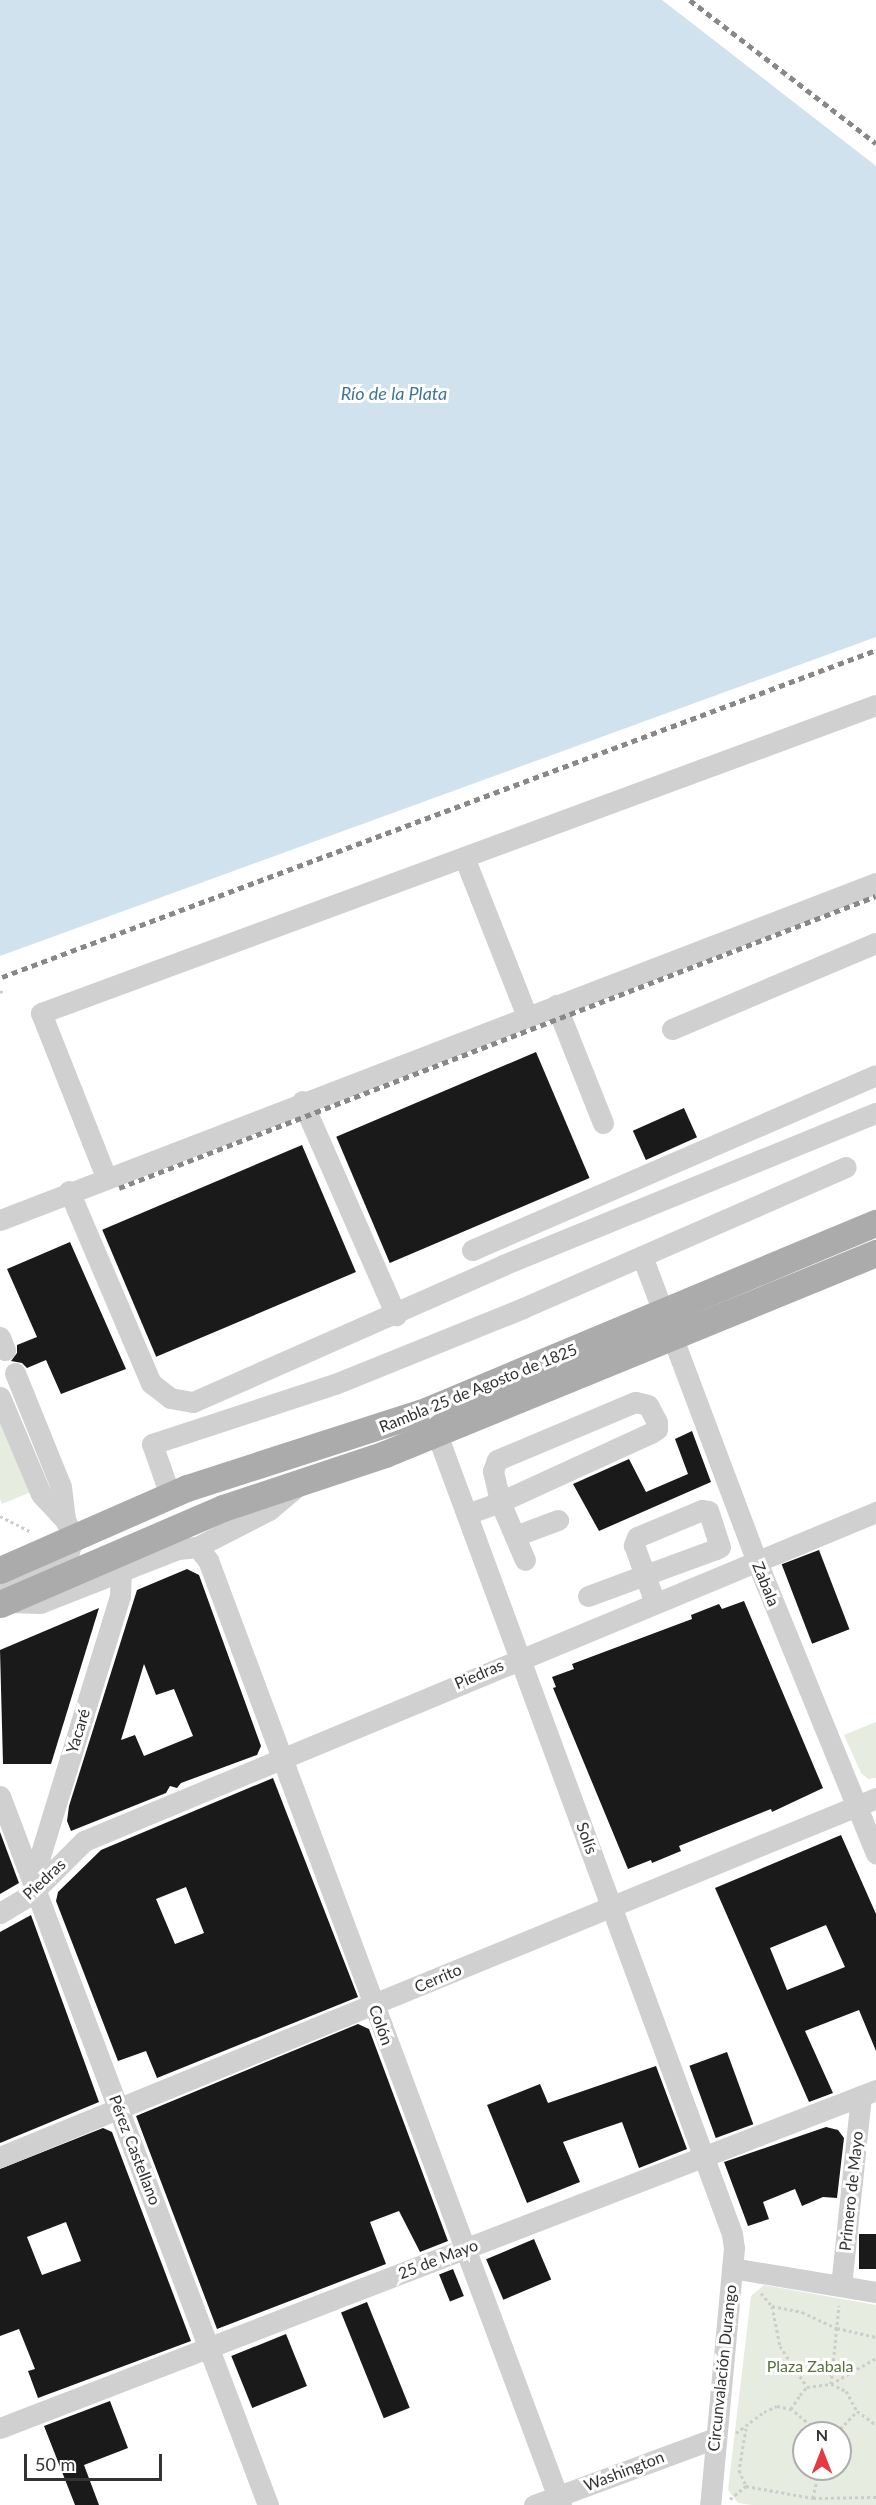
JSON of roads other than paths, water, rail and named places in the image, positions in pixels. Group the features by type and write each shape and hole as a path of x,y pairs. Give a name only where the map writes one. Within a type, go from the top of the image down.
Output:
{"main road":[{"name":"Rambla 25 de Agosto de 1825","path":"1,1598 118,1564 223,1508 305,1479 432,1422 663,1311 876,1223"},
{"name":"Rambla 25 de Agosto de 1825","path":"0,1570 70,1529 170,1495 432,1422 673,1338 876,1253"}],"street":[{"path":"106,1177 41,1012 876,705"},
{"path":"464,857 527,1016"},
{"path":"0,1220 302,1101 876,883"},
{"path":"672,1029 876,943"},
{"path":"556,1005 603,1123"},
{"path":"472,1251 876,1075"},
{"path":"302,1101 396,1315"},
{"path":"69,1191 151,1383 170,1398 193,1402 396,1315 503,1265 876,1113"},
{"path":"170,1495 152,1444 335,1384 642,1256 846,1167"},
{"name":"Zabala","path":"642,1256 757,1562 867,1802 876,1854"},
{"path":"15,1373 61,1486 70,1529"},
{"path":"0,1397 41,1494 70,1529 118,1564"},
{"path":"467,1514 500,1502 651,1433 657,1422 648,1405 635,1402 497,1460 493,1471 500,1502 525,1560"},
{"name":"Solís","path":"432,1422 732,2234 732,2268"},
{"name":"Rambla 25 de Agosto de 1825","path":"118,1564 178,1549 197,1547 268,1510 305,1479"},
{"name":"Piedras","path":"0,1913 36,1889 84,1841 520,1657 876,1512"},
{"path":"514,1536 558,1520"},
{"name":"Rambla 25 de Agosto de 1825","path":"1,1598 56,1563 71,1548 70,1529"},
{"name":"Colón","path":"197,1547 208,1560 559,2501"},
{"name":"Yacaré","path":"36,1889 40,1856 120,1596 118,1564"},
{"path":"588,1596 645,1575 655,1603"},
{"name":"Pérez Castellano","path":"0,1796 268,2505"},
{"name":"Cerrito","path":"0,2157 867,1802"},
{"name":"Piedras","path":"53,1812 52,1828 60,1840 84,1841"},
{"name":"25 de Mayo","path":"0,2428 868,2093"},
{"name":"Primero de Mayo","path":"841,2286 868,2093"},
{"name":"Circunvalación Durango","path":"710,2505 732,2268 876,2292"},
{"name":"Washington","path":"534,2505 559,2501 715,2438"}],"water":[{"name":"Río de la Plata","path":"0,0 662,0 876,166 876,637 0,956"}],"railway":[{"path":"690,0 876,143"},
{"path":"2,977 876,650"},
{"path":"119,1188 876,896"}],"park label":[{"name":"Plaza Zabala","path":"810,2366"}]}
